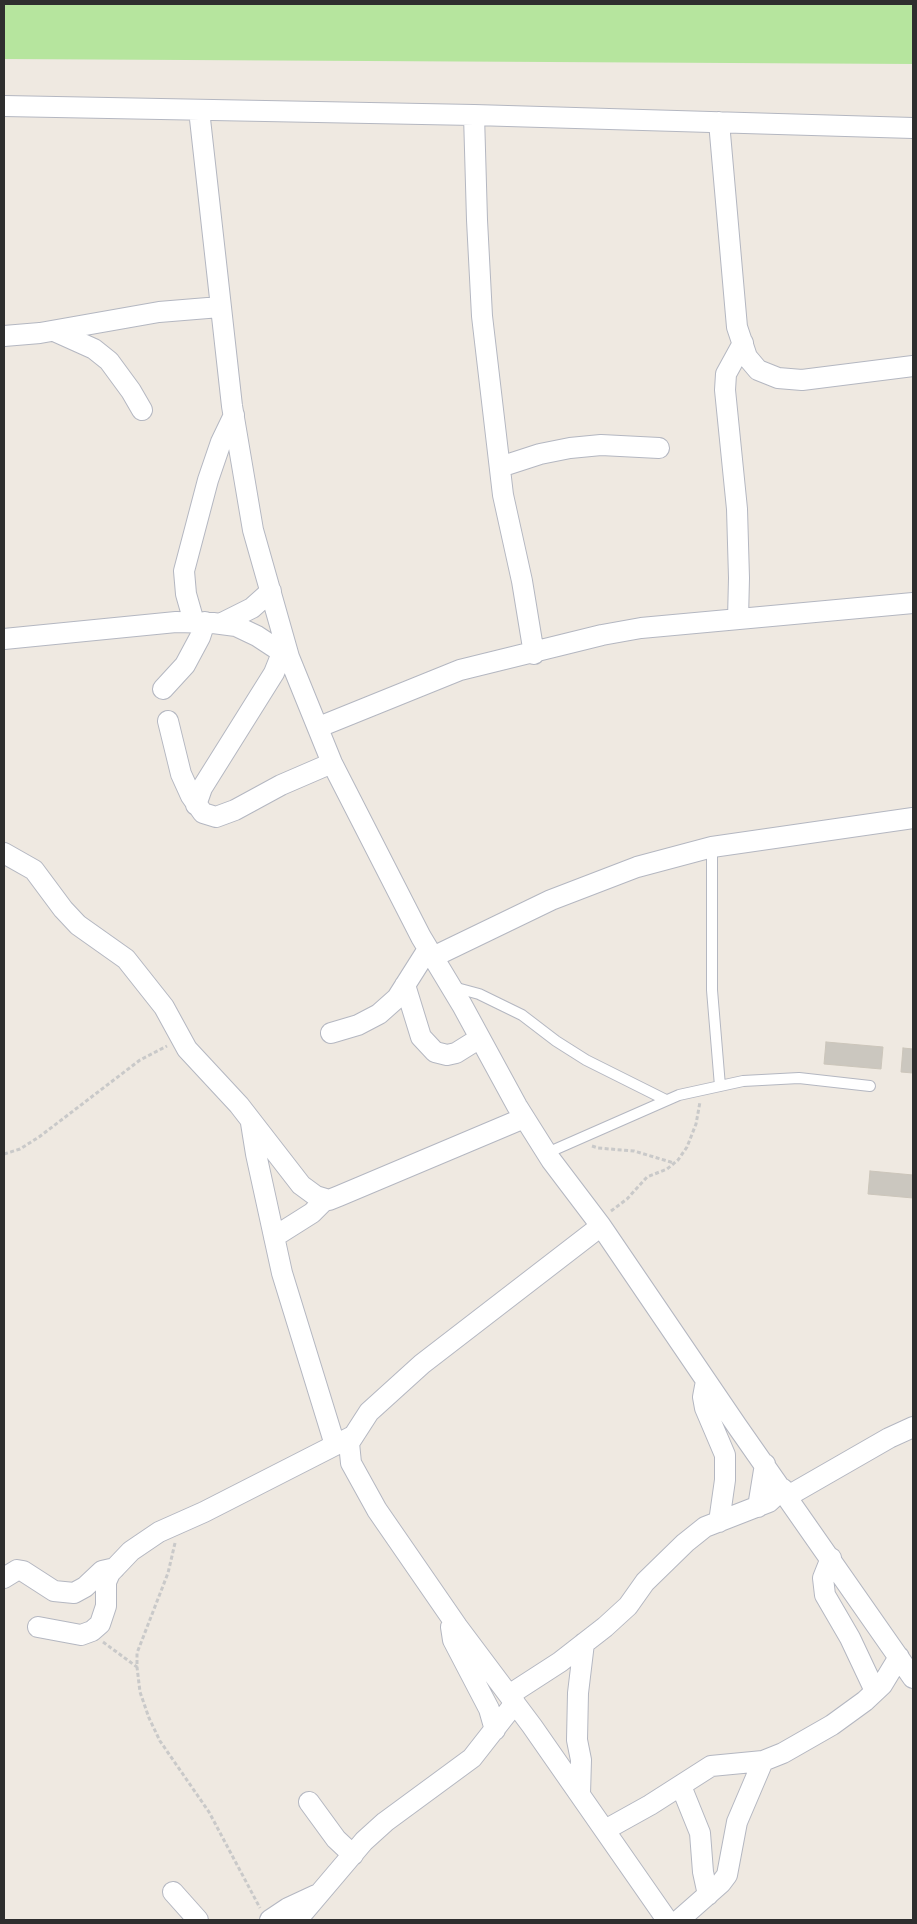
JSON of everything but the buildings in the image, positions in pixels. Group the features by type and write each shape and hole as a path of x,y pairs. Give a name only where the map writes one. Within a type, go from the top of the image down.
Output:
{"street":[{"path":"4,106 474,115 913,128"},
{"path":"199,110 220,307 234,415 253,530 286,655 319,728 332,763 430,953 524,1118 547,1154 597,1220 706,1381 907,1664 832,1725 783,1753 763,1761 711,1766 681,1786 605,1830"},
{"path":"474,115 482,316 503,496 522,581 534,654"},
{"path":"719,122 737,327 748,356 758,370 778,378 802,380 913,366"},
{"path":"4,336 54,331 159,312 220,307"},
{"path":"54,331 94,349 109,361 142,410"},
{"path":"738,619 737,509 725,390 726,374 743,344"},
{"path":"207,623 186,594 184,571 208,480 221,442 234,415"},
{"path":"500,467 540,454 570,448 601,445 659,448"},
{"path":"163,689 185,665 207,623 246,612 270,591"},
{"path":"319,728 460,670 534,654 602,635 641,628 913,603"},
{"path":"4,638 176,622 207,623 236,626 286,655"},
{"path":"196,805 202,788 286,655"},
{"path":"168,722 181,774 196,805 210,816 225,815 281,785 332,763"},
{"path":"331,1033 358,1025 379,1014 397,998 430,953 551,900 637,867 712,847 913,818"},
{"path":"4,853 34,870 63,909 78,925 126,959 164,1007 188,1049 239,1105 301,1185 316,1196 326,1198 339,1196 524,1118"},
{"path":"405,985 420,1037 435,1052 447,1055 480,1038"},
{"path":"251,1121 274,1237 299,1334 344,1440 349,1443 351,1463 377,1510 449,1615 580,1794 667,1920"},
{"path":"274,1237 312,1213 326,1198"},
{"path":"38,1628 81,1635 92,1631 100,1624 106,1606 106,1582 115,1568 131,1551 159,1532 344,1440 369,1412 422,1364 597,1220"},
{"path":"706,1381 703,1397 725,1455 725,1480 719,1522"},
{"path":"297,1920 353,1855 385,1822 472,1758 495,1730 512,1699 628,1606 645,1582 685,1543 706,1528 758,1507 913,1427"},
{"path":"758,1507 765,1464"},
{"path":"831,1558 823,1578 825,1595 850,1638 875,1691"},
{"path":"4,1578 17,1570 23,1571 54,1591 74,1593 85,1587 102,1570 115,1568"},
{"path":"449,1615 453,1640 489,1709 495,1730"},
{"path":"580,1794 581,1760 577,1740 578,1694 584,1643"},
{"path":"679,1920 708,1895 727,1875 737,1822 763,1761"},
{"path":"681,1786 700,1833 703,1872 708,1895"},
{"path":"309,1802 336,1838 353,1855"},
{"path":"173,1892 198,1920"},
{"path":"266,1917 319,1894"}],"lane":[{"path":"712,847 712,990 720,1086"},
{"path":"450,986 486,997 522,1015 556,1041 586,1060 666,1100"},
{"path":"547,1154 666,1100 743,1081 799,1078 870,1086"}],"path":[{"path":"4,1154 20,1149 39,1137 140,1060 182,1039"},
{"path":"597,1220 626,1199 647,1177 667,1169 687,1147 696,1124 702,1090"},
{"path":"581,1138 598,1148 634,1151 674,1163"},
{"path":"177,1524 168,1572 156,1607 141,1641 136,1667 140,1692 160,1741 209,1812 266,1917"},
{"path":"92,1631 136,1667"}],"green space":[{"path":"4,4 913,4 913,64 4,59"}]}
